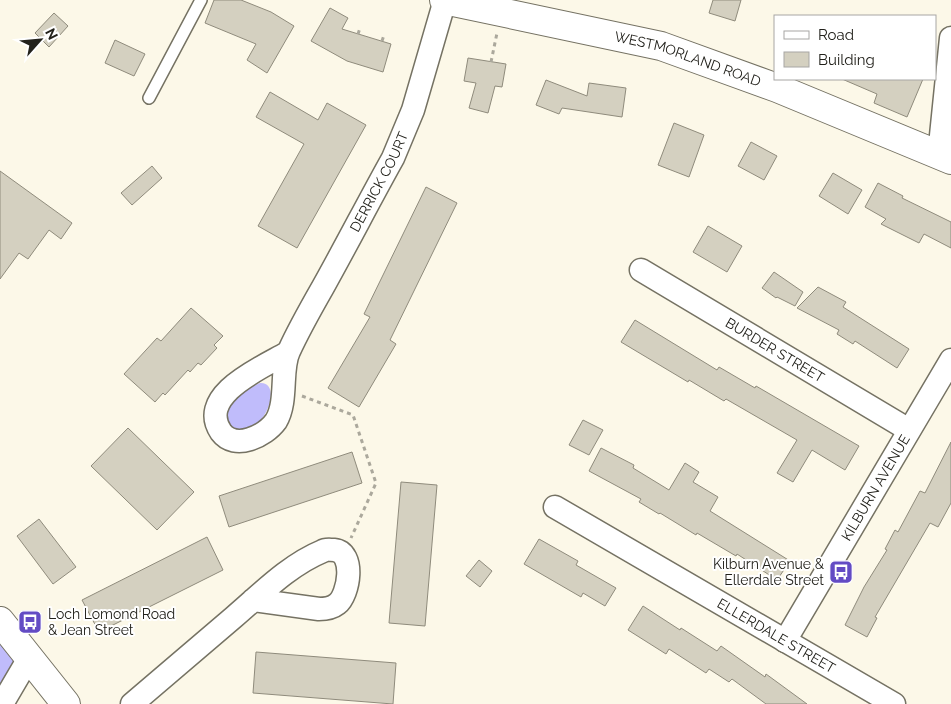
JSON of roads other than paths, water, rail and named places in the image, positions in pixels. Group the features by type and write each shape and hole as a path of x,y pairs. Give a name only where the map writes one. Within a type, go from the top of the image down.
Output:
{"street":[{"name":"WESTMORLAND ROAD","path":"445,0 661,46 777,88 945,157"},
{"name":"DERRICK COURT","path":"287,353 241,379 225,394 215,410 216,424 224,435 233,440 244,441 258,436 276,420 281,409 287,353 398,149 413,110 445,0"},
{"path":"945,157 951,38"},
{"name":"BURDER STREET","path":"641,270 910,430"},
{"name":"KILBURN AVENUE","path":"784,641 951,360"},
{"name":"ELLERDALE STREET","path":"554,507 894,704"},
{"path":"132,704 253,600 297,564 325,550 337,550 344,554 349,564 344,596 334,606 319,610 253,600"},
{"path":"0,621 66,704"},
{"path":"2,704 29,658"}],"lane":[{"path":"149,98 201,0"}],"place":[{"name":"Kilburn Avenue & Ellerdale Street","path":"841,572"},
{"name":"Loch Lomond Road & Jean Street","path":"30,622"}]}
